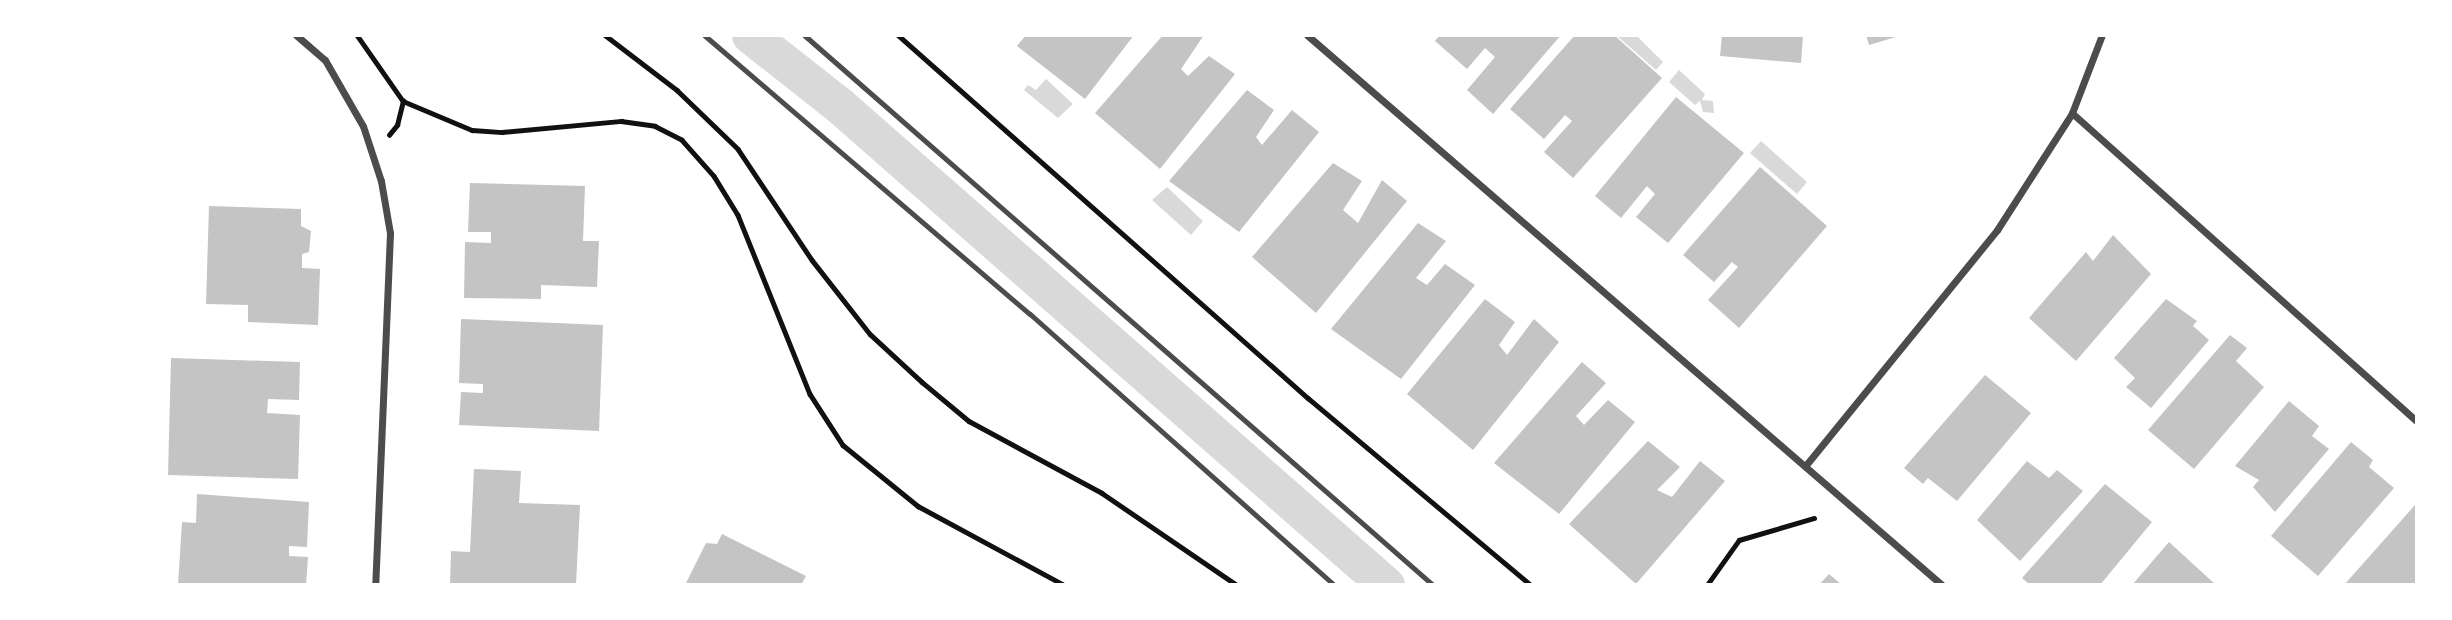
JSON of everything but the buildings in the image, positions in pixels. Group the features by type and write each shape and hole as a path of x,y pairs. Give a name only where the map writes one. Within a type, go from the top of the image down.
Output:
{"street":[{"path":"296,35 325,60 363,126 390,233 375,585"},
{"path":"1307,35 1942,585"},
{"path":"1805,465 1997,230 2072,113 2102,35"},
{"path":"2072,113 2417,422"}],"lane":[{"path":"704,35 1030,314 1334,585"},
{"path":"804,35 1433,585"}],"path":[{"path":"357,35 403,102 472,130 502,132 621,121 655,125 682,140 714,176 738,215 810,394 843,444 918,506 1064,585"},
{"path":"605,35 677,90 738,149 812,260 870,334 922,382 970,421 1102,493 1237,585"},
{"path":"898,35 1308,398 1531,585"},
{"path":"372,155 397,125 403,102"},
{"path":"1707,585 1739,540 1814,518"}],"shaded area":[{"path":"1616,35 1636,35 1663,62 1656,70"},
{"path":"1679,70 1705,94 1702,100 1713,101 1714,113 1703,112 1700,101 1695,105 1669,82"},
{"path":"1046,79 1073,104 1058,118 1024,90 1028,85 1036,90"},
{"path":"1761,141 1807,182 1797,194 1750,153"},
{"path":"1167,187 1203,221 1191,235 1152,200"}],"waterway":[{"path":"750,35 839,105 1386,585"}]}
